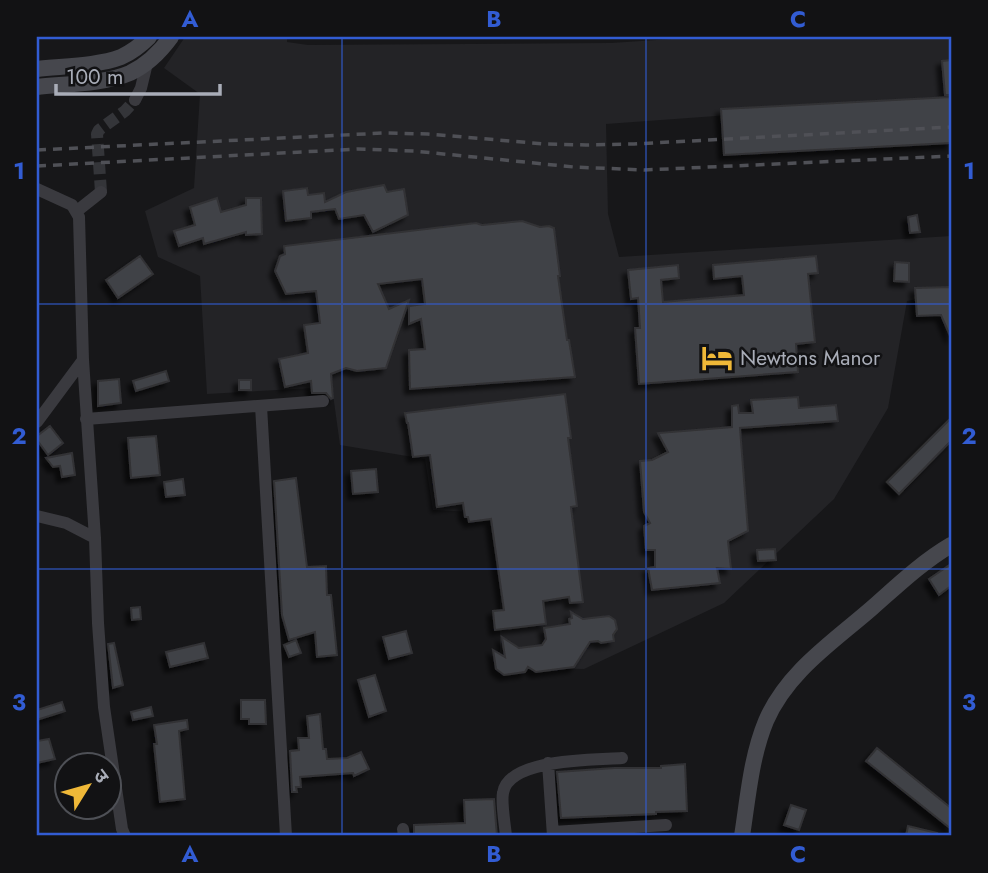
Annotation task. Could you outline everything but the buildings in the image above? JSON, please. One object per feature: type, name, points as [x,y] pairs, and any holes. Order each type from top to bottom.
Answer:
[{"type":"street","points":[[37,69],[104,61],[122,56],[149,37]]},
{"type":"street","points":[[37,87],[107,79],[129,73],[162,50],[171,37]]},
{"type":"street","points":[[135,100],[141,88],[146,63]]},
{"type":"street","points":[[37,189],[72,205],[77,211],[79,225],[82,360],[104,706],[125,836]]},
{"type":"street","points":[[77,211],[101,191]]},
{"type":"street","points":[[37,422],[82,360]]},
{"type":"street","points":[[86,419],[323,401]]},
{"type":"street","points":[[261,406],[286,836]]},
{"type":"street","points":[[37,516],[65,523],[95,538]]},
{"type":"street","points":[[742,836],[754,758],[777,699],[798,672],[915,570],[951,545]]},
{"type":"street","points":[[506,836],[503,791],[509,781],[526,769],[548,763],[622,758]]},
{"type":"street","points":[[548,763],[553,834],[666,825]]},
{"type":"shaded area","points":[[185,37],[287,37],[287,42],[308,45],[611,43],[701,37],[951,37],[951,99],[606,124],[608,214],[619,257],[951,236],[951,293],[907,301],[888,408],[834,499],[724,603],[584,669],[500,667],[500,592],[492,513],[433,510],[425,459],[340,445],[332,387],[207,394],[200,276],[158,257],[145,211],[194,188],[200,94],[164,68]]},
{"type":"tunnel","points":[[101,192],[97,134],[135,100]]},
{"type":"railway","points":[[37,150],[384,133],[545,144],[634,144],[951,127]]},
{"type":"railway","points":[[37,166],[358,149],[414,151],[574,167],[644,170],[951,156]]},
{"type":"place","name":"Newtons Manor","points":[[717,358]]}]
